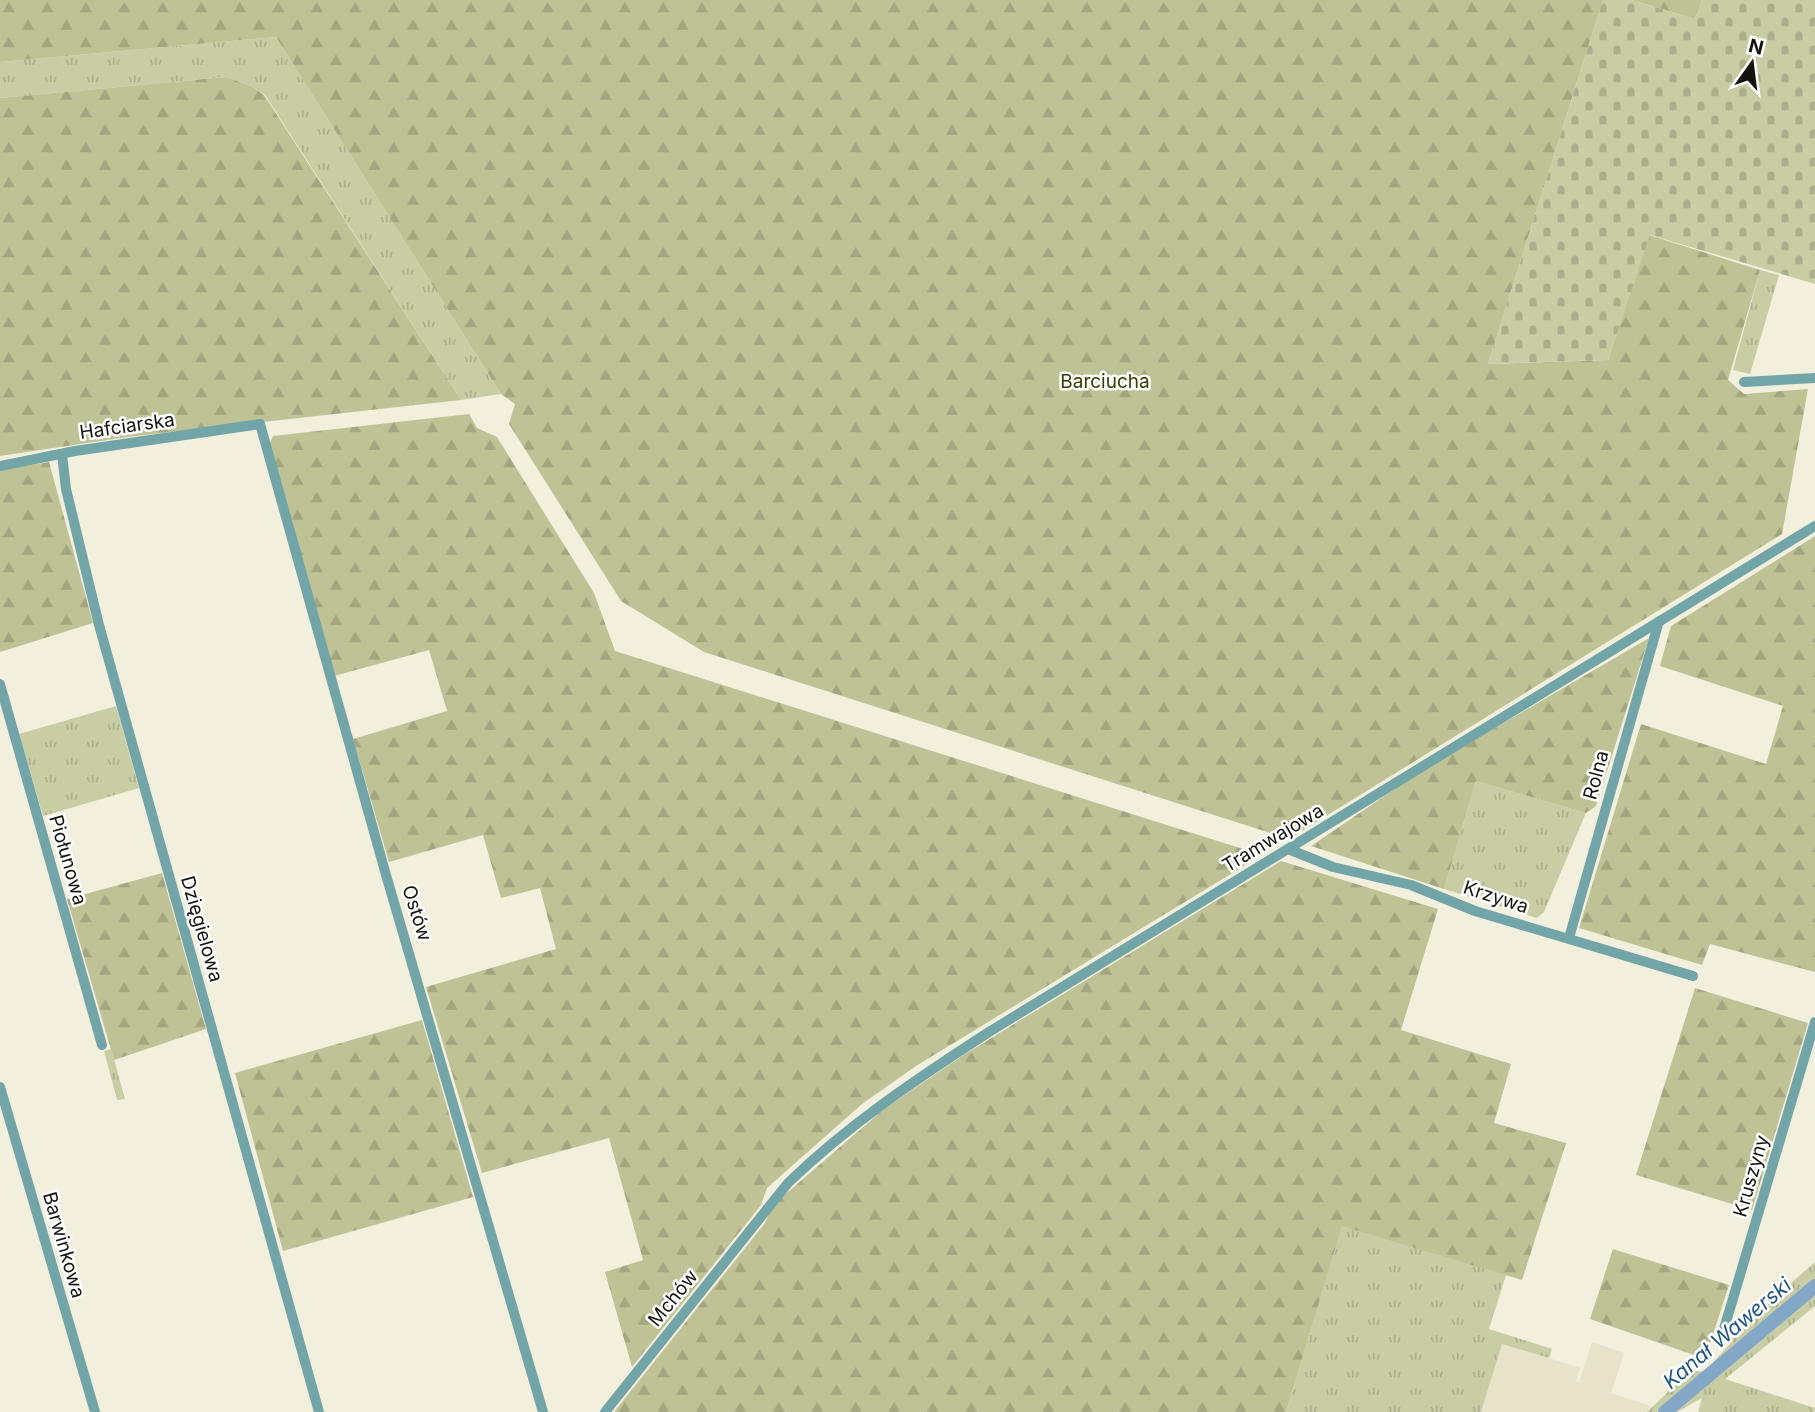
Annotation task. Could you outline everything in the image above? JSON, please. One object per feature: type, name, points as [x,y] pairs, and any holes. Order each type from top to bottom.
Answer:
[{"type":"street","points":[[1745,382],[1815,378]]},
{"type":"street","name":"Hafciarska","points":[[0,466],[260,424]]},
{"type":"street","name":"Ostów","points":[[260,424],[386,875],[543,1412]]},
{"type":"street","name":"Dzięgielowa","points":[[62,454],[66,489],[99,625],[318,1412]]},
{"type":"street","name":"Tramwajowa","points":[[767,1206],[818,1154],[891,1097],[989,1032],[1815,526]]},
{"type":"street","name":"Rolna","points":[[1569,938],[1659,621]]},
{"type":"street","name":"Piołunowa","points":[[0,684],[102,1045]]},
{"type":"street","name":"Krzywa","points":[[1289,849],[1333,866],[1411,885],[1475,911],[1693,976]]},
{"type":"street","name":"Kruszyny","points":[[1721,1339],[1815,1022]]},
{"type":"street","name":"Barwinkowa","points":[[0,1087],[95,1412]]},
{"type":"street","name":"Mchów","points":[[604,1412],[767,1206]]},
{"type":"shaded area","points":[[1592,1342],[1624,1353],[1611,1393],[1651,1406],[1647,1412],[1481,1412],[1502,1343],[1580,1368],[1576,1381],[1579,1383]]},
{"type":"green space","name":"Barciucha","points":[[0,0],[1603,0],[1488,364],[1608,360],[1649,235],[1760,270],[1728,380],[1744,394],[1808,389],[1782,534],[1289,839],[704,652],[621,601],[509,424],[515,404],[501,394],[276,37],[0,62]]},
{"type":"green space","points":[[1603,0],[1632,0],[1695,19],[1702,0],[1815,0],[1815,284],[1650,235],[1608,360],[1488,364]]},
{"type":"green space","points":[[1632,0],[1702,0],[1695,19]]},
{"type":"green space","points":[[276,37],[501,394],[461,400],[265,95],[251,86],[226,77],[0,98],[0,62]]},
{"type":"green space","points":[[226,77],[251,86],[264,95],[461,400],[127,437],[0,456],[0,98]]},
{"type":"green space","points":[[1760,270],[1779,275],[1750,374],[1733,370]]},
{"type":"green space","points":[[469,414],[477,428],[497,437],[594,593],[615,651],[1262,855],[916,1066],[862,1104],[767,1188],[761,1205],[632,1367],[605,1272],[643,1260],[609,1138],[482,1173],[426,987],[556,949],[540,888],[501,898],[483,835],[389,862],[353,739],[447,711],[429,650],[334,676],[269,445],[273,436]]},
{"type":"green space","points":[[49,462],[93,623],[0,652],[0,470]]},
{"type":"green space","points":[[1815,536],[1815,972],[1710,944],[1702,965],[1579,928],[1641,724],[1766,764],[1783,706],[1660,666],[1671,626]]},
{"type":"green space","points":[[1649,638],[1596,806],[1586,813],[1476,781],[1444,889],[1311,846],[1423,770]]},
{"type":"green space","points":[[116,706],[139,788],[43,816],[19,734]]},
{"type":"green space","points":[[1476,781],[1586,813],[1544,912],[1537,918],[1444,889]]},
{"type":"green space","points":[[1281,861],[1438,909],[1401,1030],[1511,1064],[1494,1123],[1566,1143],[1522,1280],[1342,1226],[1286,1412],[614,1412],[765,1223],[774,1204],[884,1109],[965,1054]]},
{"type":"green space","points":[[162,873],[206,1029],[114,1060],[67,899]]},
{"type":"green space","points":[[1695,988],[1808,1023],[1752,1210],[1636,1175]]},
{"type":"green space","points":[[422,1020],[473,1197],[283,1251],[235,1073]]},
{"type":"green space","points":[[111,1049],[125,1099],[117,1100],[104,1051]]},
{"type":"green space","points":[[1342,1225],[1506,1275],[1489,1329],[1552,1349],[1549,1358],[1502,1344],[1481,1412],[1286,1412]]},
{"type":"green space","points":[[1613,1249],[1729,1285],[1708,1350],[1697,1356],[1590,1319]]},
{"type":"green space","points":[[1815,1262],[1815,1306],[1725,1379],[1815,1408],[1814,1412],[1698,1412],[1702,1398],[1677,1412],[1647,1412],[1691,1370],[1704,1372],[1730,1344],[1734,1333]]},
{"type":"waterway","name":"Kanał Wawerski","points":[[1665,1412],[1815,1286]]}]
